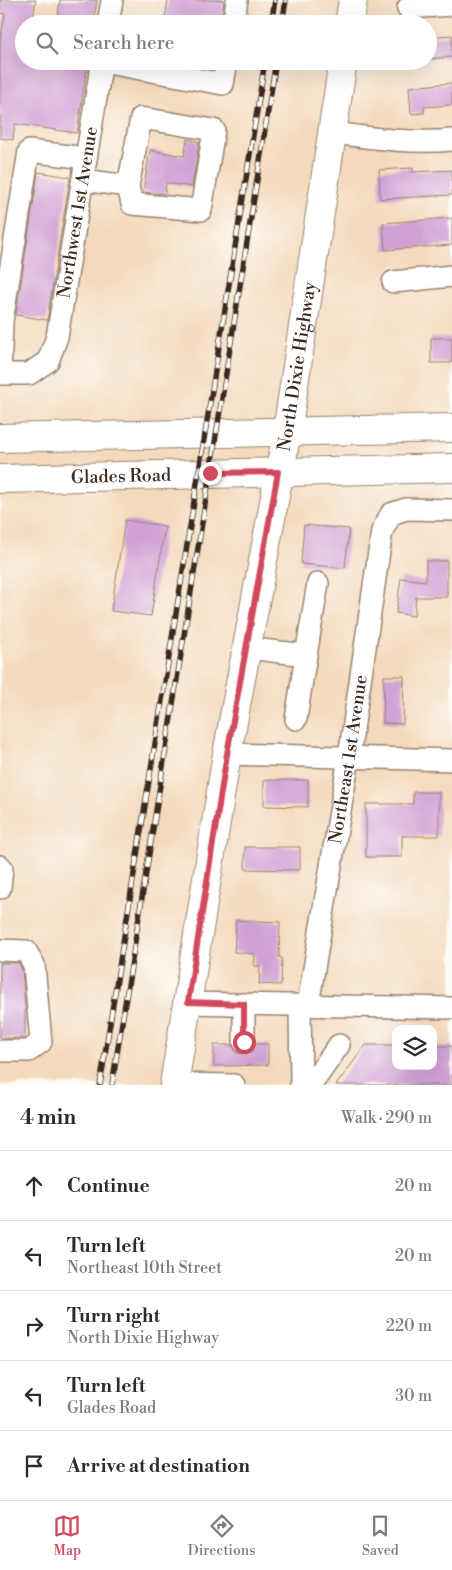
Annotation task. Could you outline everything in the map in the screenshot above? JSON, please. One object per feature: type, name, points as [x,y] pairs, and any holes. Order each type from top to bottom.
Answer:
[{"type":"main road","points":[[350,15],[353,0]]},
{"type":"main road","name":"North Dixie Highway","points":[[175,1084],[227,754],[278,472],[287,432],[342,70]]},
{"type":"main road","points":[[0,438],[452,428]]},
{"type":"main road","name":"Glades Road","points":[[0,479],[452,468]]},
{"type":"street","points":[[110,15],[112,0]]},
{"type":"street","points":[[234,15],[237,0]]},
{"type":"street","points":[[408,8],[452,5]]},
{"type":"street","name":"Northwest 1st Avenue","points":[[0,374],[29,374],[48,361],[57,337],[101,70]]},
{"type":"street","points":[[146,70],[224,84],[226,70]]},
{"type":"street","points":[[141,118],[214,130],[201,210],[132,204],[128,186],[141,118]]},
{"type":"street","points":[[332,133],[395,141],[452,140]]},
{"type":"street","points":[[0,374],[2,322],[29,151],[86,158]]},
{"type":"street","points":[[82,180],[128,186]]},
{"type":"street","points":[[393,282],[452,276]]},
{"type":"street","name":"Northeast 1st Avenue","points":[[301,1085],[304,1005],[349,757],[382,532],[391,514],[406,509],[452,510]]},
{"type":"street","points":[[296,719],[318,583]]},
{"type":"street","points":[[246,648],[306,655]]},
{"type":"street","points":[[227,754],[452,760]]},
{"type":"street","points":[[0,866],[2,868],[0,888]]},
{"type":"street","points":[[0,950],[26,951],[34,965],[40,1042],[29,1051],[0,1051]]},
{"type":"street","points":[[188,1002],[452,1008]]},
{"type":"street","points":[[244,1004],[244,1042]]},
{"type":"street","points":[[311,1085],[339,1045]]},
{"type":"street","points":[[175,1084],[234,1085]]},
{"type":"building","points":[[0,0],[36,0],[34,15],[15,15],[15,70],[87,70],[77,133],[15,124],[13,140],[0,138],[0,41],[5,14],[0,13]]},
{"type":"building","points":[[60,0],[97,0],[94,15],[58,15]]},
{"type":"building","points":[[168,0],[224,0],[222,15],[166,15]]},
{"type":"building","points":[[452,35],[452,57],[437,58],[437,36]]},
{"type":"building","points":[[452,83],[452,105],[424,107],[424,113],[411,114],[409,87]]},
{"type":"building","points":[[187,139],[199,142],[192,187],[166,183],[165,194],[143,192],[150,150],[184,156]]},
{"type":"building","points":[[413,168],[413,172],[452,170],[452,195],[380,199],[379,170]]},
{"type":"building","points":[[38,172],[70,177],[47,320],[16,315]]},
{"type":"building","points":[[452,218],[452,245],[385,250],[383,223]]},
{"type":"building","points":[[431,338],[452,338],[452,363],[431,363]]},
{"type":"building","points":[[125,520],[165,526],[151,616],[111,611]]},
{"type":"building","points":[[304,525],[349,529],[345,568],[301,564]]},
{"type":"building","points":[[426,561],[447,561],[447,597],[416,597],[414,616],[396,613],[401,578],[426,581]]},
{"type":"building","points":[[384,676],[404,676],[403,724],[383,723]]},
{"type":"building","points":[[264,780],[308,780],[308,807],[264,806]]},
{"type":"building","points":[[413,792],[439,792],[439,836],[402,836],[402,857],[366,857],[366,804],[413,804]]},
{"type":"building","points":[[245,847],[300,847],[300,870],[245,869]]},
{"type":"building","points":[[236,920],[280,922],[279,957],[282,958],[281,985],[259,984],[260,966],[254,966],[255,954],[234,952]]},
{"type":"building","points":[[0,963],[19,963],[22,969],[25,1038],[0,1038]]},
{"type":"building","points":[[256,1044],[268,1044],[268,1065],[214,1066],[214,1045],[232,1045],[237,1053],[244,1054],[251,1053]]},
{"type":"building","points":[[366,1045],[392,1045],[392,1070],[437,1070],[437,1046],[452,1046],[452,1085],[336,1085]]},
{"type":"railway","points":[[272,15],[275,0]]},
{"type":"railway","points":[[284,15],[286,0]]},
{"type":"railway","points":[[100,1085],[264,70]]},
{"type":"railway","points":[[112,1085],[275,70]]},
{"type":"route","points":[[210,473],[278,472],[227,754],[188,1002],[244,1004],[244,1042]]}]
